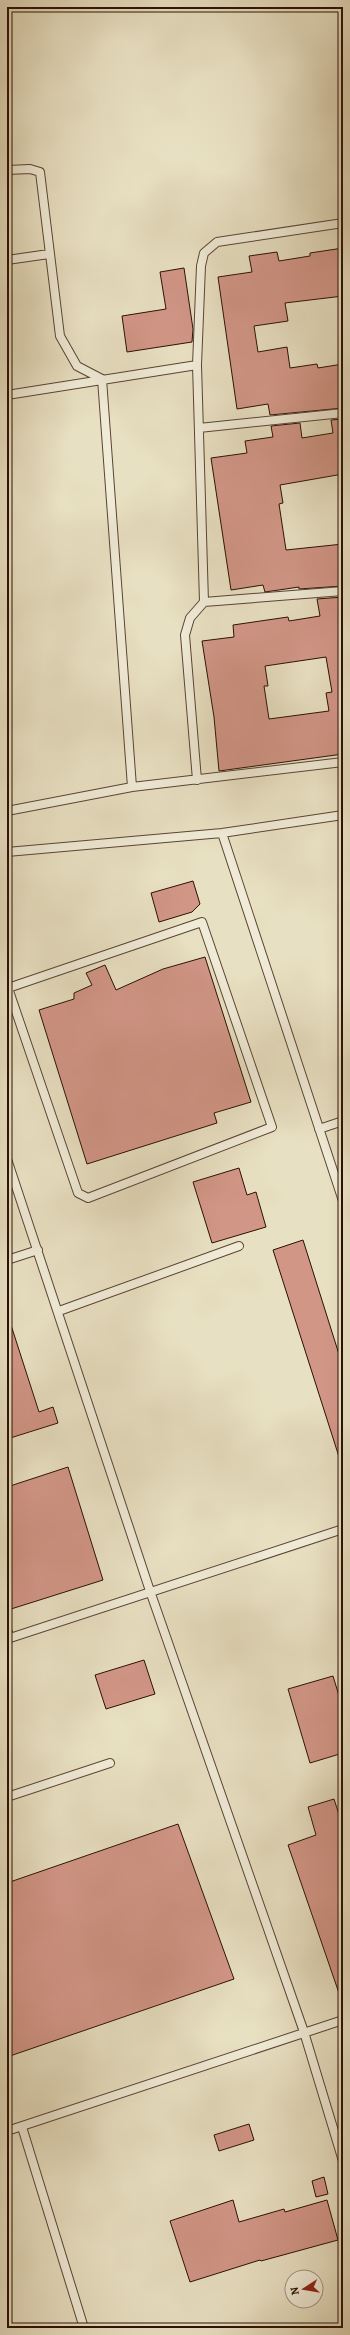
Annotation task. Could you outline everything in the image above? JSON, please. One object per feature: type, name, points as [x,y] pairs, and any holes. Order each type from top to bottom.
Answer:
[{"type":"lane","points":[[7,170],[30,169],[40,172],[60,336],[78,366],[102,379]]},
{"type":"lane","points":[[197,780],[184,635],[190,618],[204,602],[198,365],[201,266],[204,253],[217,242],[343,223]]},
{"type":"lane","points":[[7,260],[49,254]]},
{"type":"lane","points":[[7,395],[198,365]]},
{"type":"lane","points":[[102,379],[132,787]]},
{"type":"lane","points":[[199,428],[343,413]]},
{"type":"lane","points":[[204,602],[343,591]]},
{"type":"lane","points":[[7,811],[132,787],[343,762]]},
{"type":"lane","points":[[7,852],[222,834],[343,815]]},
{"type":"lane","points":[[222,834],[343,1201]]},
{"type":"lane","points":[[202,922],[272,1127],[88,1198],[78,1193],[8,988],[202,922]]},
{"type":"lane","points":[[320,1128],[343,1121]]},
{"type":"lane","points":[[7,1159],[59,1311],[150,1591],[304,2032],[343,2161]]},
{"type":"lane","points":[[59,1311],[239,1246]]},
{"type":"lane","points":[[7,1260],[38,1250]]},
{"type":"lane","points":[[7,1630],[8,1639],[150,1591],[343,1529]]},
{"type":"lane","points":[[7,1798],[110,1762]]},
{"type":"lane","points":[[7,2131],[343,2020]]},
{"type":"lane","points":[[22,2127],[84,2328]]},
{"type":"building","points":[[343,248],[343,296],[285,303],[288,321],[254,326],[258,352],[287,347],[290,368],[317,364],[318,368],[343,364],[343,408],[270,415],[268,404],[237,409],[218,277],[252,272],[249,256],[277,252],[279,261],[310,256],[310,253]]},
{"type":"building","points":[[184,268],[193,329],[192,342],[127,352],[122,316],[166,309],[160,272]]},
{"type":"building","points":[[343,419],[343,474],[280,485],[283,503],[279,504],[286,550],[343,544],[343,586],[299,589],[299,587],[265,592],[263,585],[231,590],[211,458],[247,453],[245,441],[273,437],[271,426],[300,423],[302,438],[333,433],[331,420]]},
{"type":"building","points":[[343,597],[343,754],[219,771],[214,717],[202,641],[234,637],[233,625],[288,617],[289,621],[320,616],[317,599]],"holes":[[[326,657],[332,692],[326,693],[329,711],[269,719],[264,686],[268,686],[265,666]]]},
{"type":"building","points":[[193,881],[200,904],[192,912],[159,922],[151,893]]},
{"type":"building","points":[[205,957],[251,1102],[214,1113],[217,1123],[87,1164],[39,1010],[74,999],[74,993],[92,985],[86,973],[105,965],[116,990],[163,969]]},
{"type":"building","points":[[239,1168],[247,1195],[256,1192],[266,1227],[212,1243],[193,1182]]},
{"type":"building","points":[[303,1240],[343,1367],[343,1460],[340,1460],[273,1250]]},
{"type":"building","points":[[10,1322],[39,1412],[53,1407],[58,1423],[7,1439],[7,1323]]},
{"type":"building","points":[[68,1467],[103,1580],[11,1609],[7,1598],[7,1487]]},
{"type":"building","points":[[144,1660],[155,1694],[106,1709],[95,1675]]},
{"type":"building","points":[[333,1676],[343,1709],[343,1753],[310,1763],[288,1689]]},
{"type":"building","points":[[334,1799],[343,1827],[343,1998],[341,1999],[288,1845],[316,1835],[308,1807]]},
{"type":"building","points":[[178,1824],[234,1979],[7,2057],[7,1883]]},
{"type":"building","points":[[249,2124],[254,2140],[219,2151],[214,2135]]},
{"type":"building","points":[[324,2177],[328,2194],[316,2197],[312,2181]]},
{"type":"building","points":[[233,2200],[239,2222],[284,2209],[285,2212],[327,2200],[338,2240],[261,2261],[260,2260],[190,2282],[170,2221]]}]
